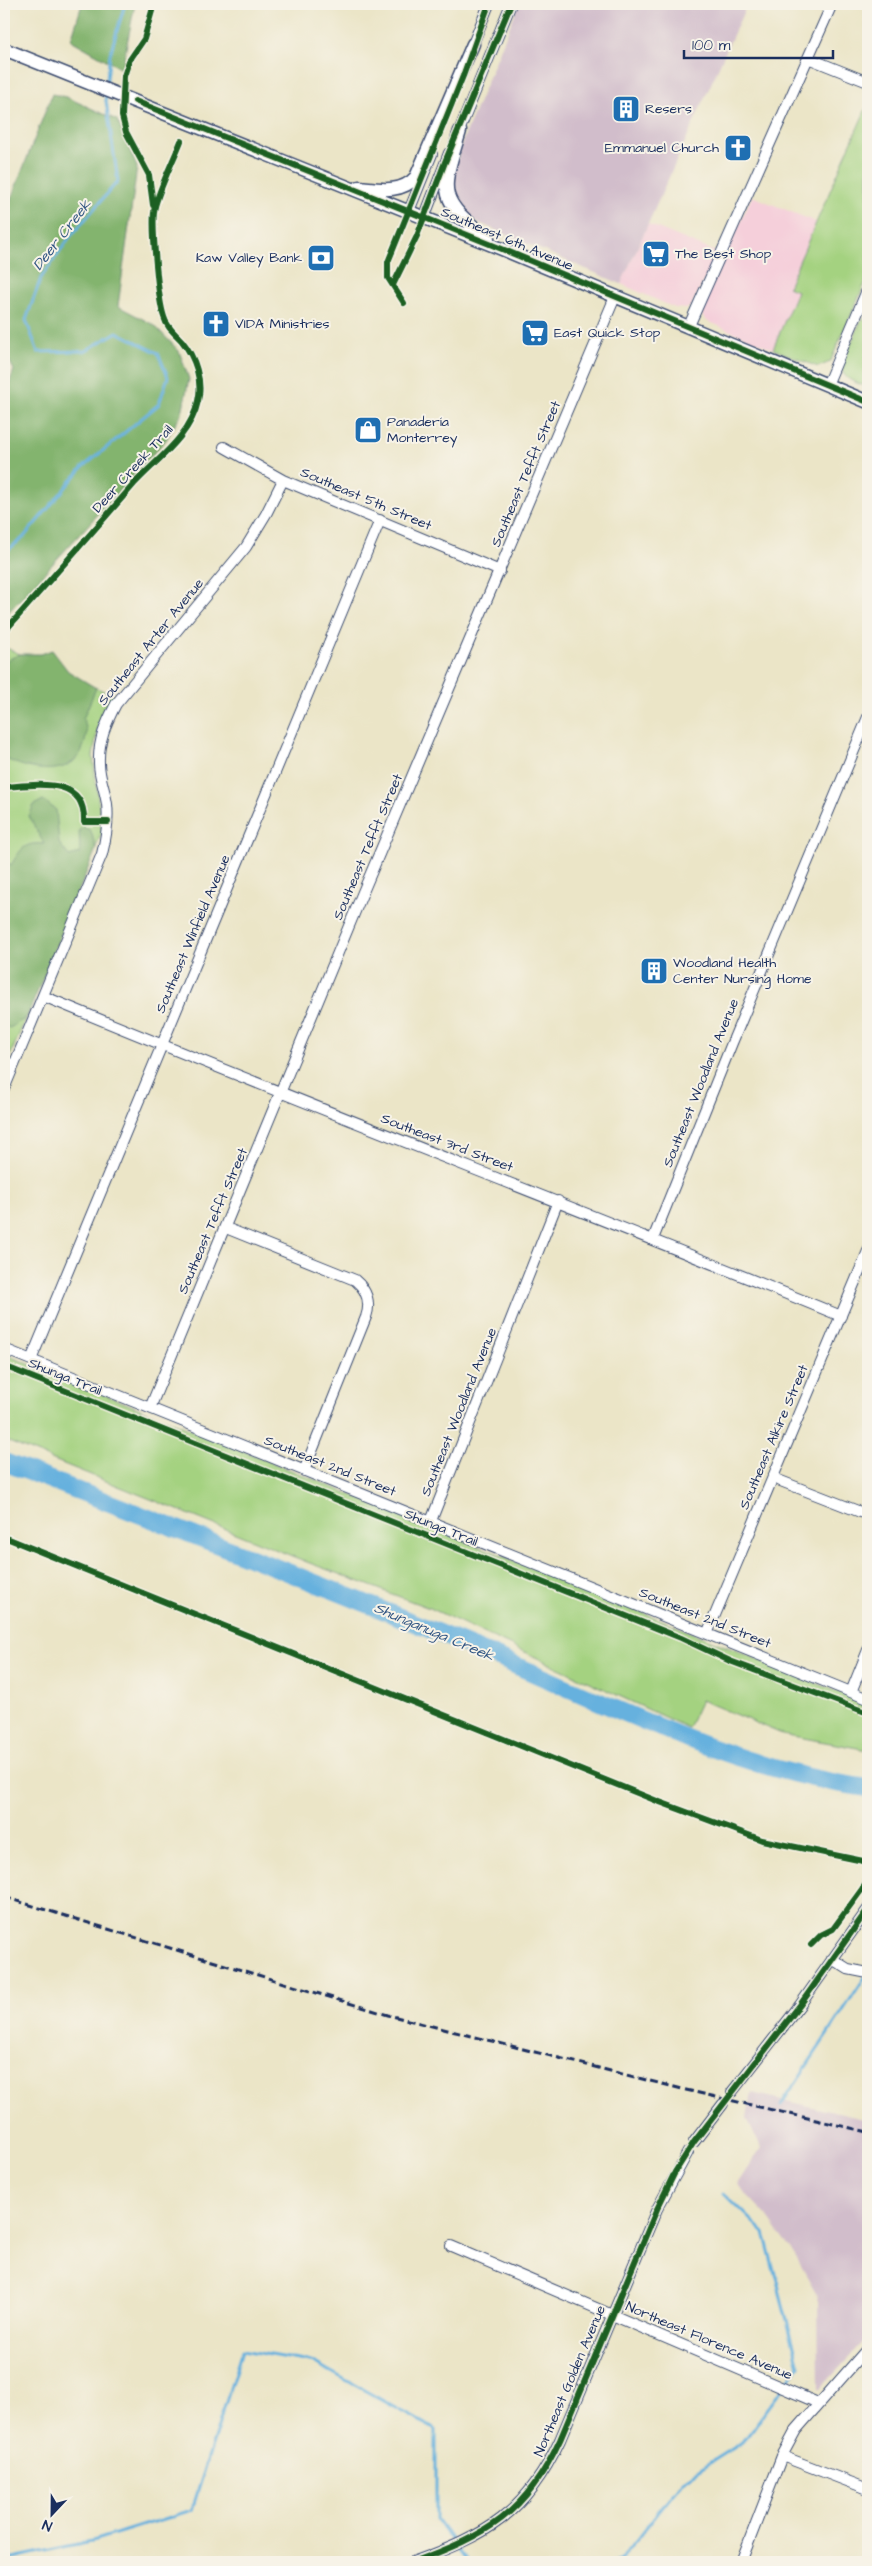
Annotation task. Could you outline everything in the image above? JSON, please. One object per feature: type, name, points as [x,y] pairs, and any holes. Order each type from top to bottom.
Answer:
[{"type":"main road","points":[[349,186],[393,190],[407,184],[416,177],[473,44]]},
{"type":"main road","name":"Southeast 6th Avenue","points":[[4,48],[349,186],[868,402]]},
{"type":"main road","points":[[460,130],[446,181],[449,199],[458,215],[502,249]]},
{"type":"street","points":[[409,211],[463,76],[489,4]]},
{"type":"street","points":[[424,218],[445,162],[460,130],[511,4]]},
{"type":"street","points":[[688,328],[832,4]]},
{"type":"street","points":[[808,58],[868,82]]},
{"type":"street","points":[[827,385],[868,288]]},
{"type":"street","name":"Southeast Tefft Street","points":[[150,1408],[367,883],[615,297]]},
{"type":"street","name":"Southeast 5th Street","points":[[224,447],[283,480],[500,571]]},
{"type":"street","name":"Southeast Arter Avenue","points":[[4,1089],[6,1075],[43,996],[102,854],[106,838],[107,805],[100,772],[99,754],[108,718],[116,704],[246,547],[266,514],[283,480]]},
{"type":"street","name":"Southeast Winfield Avenue","points":[[31,1360],[380,520]]},
{"type":"street","name":"Southeast Woodland Avenue","points":[[653,1239],[732,1043],[868,717]]},
{"type":"street","name":"Southeast 3rd Street","points":[[43,996],[280,1094],[558,1201],[840,1316]]},
{"type":"street","name":"Southeast Woodland Avenue","points":[[431,1521],[558,1201]]},
{"type":"street","points":[[226,1228],[355,1280],[367,1297],[369,1307],[366,1317],[304,1471]]},
{"type":"street","name":"Southeast Alkire Street","points":[[707,1634],[868,1251]]},
{"type":"street","name":"Southeast 2nd Street","points":[[4,1349],[868,1699]]},
{"type":"street","points":[[773,1478],[868,1515]]},
{"type":"street","points":[[851,1692],[868,1650]]},
{"type":"street","points":[[732,2092],[868,1909]]},
{"type":"street","points":[[832,1959],[848,1969],[868,1972]]},
{"type":"street","points":[[694,2142],[723,2104]]},
{"type":"street","name":"Northeast Golden Avenue","points":[[413,2562],[472,2539],[511,2512],[542,2476],[560,2440],[657,2210],[688,2152]]},
{"type":"street","name":"Northeast Florence Avenue","points":[[451,2246],[818,2403]]},
{"type":"street","points":[[741,2562],[782,2456],[796,2430],[868,2348]]},
{"type":"street","points":[[782,2456],[868,2489]]},
{"type":"shaded area","points":[[519,4],[747,4],[621,284],[477,222],[457,204],[452,191],[452,176],[463,140]]},
{"type":"shaded area","points":[[752,196],[816,222],[789,286],[798,291],[773,349],[707,321],[702,316],[704,303]]},
{"type":"shaded area","points":[[648,224],[718,253],[691,306],[686,309],[675,308],[621,284]]},
{"type":"shaded area","points":[[752,2093],[868,2120],[868,2337],[819,2390],[818,2296],[795,2255],[767,2216],[737,2184],[761,2148],[747,2118]]},
{"type":"green space","points":[[82,4],[135,4],[122,69],[71,40]]},
{"type":"green space","points":[[52,94],[66,97],[117,120],[137,167],[118,306],[154,325],[179,351],[189,379],[182,413],[166,440],[4,617],[4,397],[14,370],[4,351],[4,217]]},
{"type":"green space","points":[[868,104],[868,277],[830,362],[818,367],[773,349],[797,291],[788,287]]},
{"type":"green space","points":[[862,318],[868,321],[868,387],[848,378],[841,367]]},
{"type":"green space","points":[[4,647],[115,696],[98,727],[93,756],[102,832],[11,1054],[4,1062]]},
{"type":"green space","points":[[52,650],[68,671],[96,688],[83,719],[86,726],[86,735],[84,745],[78,756],[70,764],[60,768],[37,769],[14,763],[4,758],[5,661],[20,654],[41,654]]},
{"type":"green space","points":[[43,800],[56,810],[59,843],[69,856],[80,853],[79,830],[84,827],[91,831],[96,849],[27,1017],[10,1028],[4,1026],[4,861],[11,865],[27,846],[44,844],[29,816],[34,805]]},
{"type":"green space","points":[[4,1354],[868,1704],[868,1750],[782,1734],[701,1700],[688,1728],[432,1609],[307,1562],[4,1440]]},
{"type":"waterway","name":"Deer Creek","points":[[106,86],[110,54],[125,4]]},
{"type":"waterway","name":"Deer Creek","points":[[4,553],[23,538],[82,468],[159,404],[168,377],[158,353],[117,332],[85,351],[38,352],[26,320],[41,278],[70,237],[118,181],[105,94]]},
{"type":"waterway","name":"Shunganuga Creek","points":[[4,1462],[364,1603],[484,1652],[672,1733],[768,1766],[817,1779],[868,1788]]},
{"type":"waterway","points":[[781,2105],[867,1974]]},
{"type":"waterway","points":[[616,2562],[623,2557],[683,2480],[743,2442],[799,2366],[764,2232],[724,2193]]},
{"type":"waterway","points":[[4,2560],[96,2540],[192,2510],[242,2350],[315,2363],[436,2430],[436,2519],[468,2562]]},
{"type":"railway","points":[[4,1897],[388,2015],[686,2090],[868,2132]]},
{"type":"cycle path","points":[[153,205],[149,175],[126,132],[122,116],[124,76],[129,61],[144,39],[154,4]]},
{"type":"cycle path","points":[[404,303],[388,278],[388,262],[463,76],[489,4]]},
{"type":"cycle path","points":[[393,285],[417,236],[445,162],[511,4]]},
{"type":"cycle path","points":[[135,101],[502,249],[868,402]]},
{"type":"cycle path","name":"Deer Creek Trail","points":[[4,632],[134,484],[172,447],[194,414],[198,401],[199,377],[187,347],[165,321],[158,281],[154,234],[155,205],[181,141]]},
{"type":"cycle path","points":[[4,787],[43,785],[56,786],[68,790],[77,796],[82,807],[84,822],[108,822]]},
{"type":"cycle path","name":"Shunga Trail","points":[[4,1366],[681,1638],[730,1661],[868,1713]]},
{"type":"cycle path","points":[[4,1537],[657,1801],[762,1840],[868,1862]]},
{"type":"cycle path","points":[[811,1945],[821,1935],[833,1929],[868,1881]]},
{"type":"cycle path","points":[[413,2562],[462,2542],[502,2519],[533,2486],[560,2440],[657,2209],[675,2172],[694,2142],[800,2005],[868,1909]]},
{"type":"place","name":"Resers","points":[[626,109]]},
{"type":"place","name":"Emmanuel Church","points":[[738,148]]},
{"type":"place","name":"The Best Shop","points":[[656,254]]},
{"type":"place","name":"Kaw Valley Bank","points":[[321,258]]},
{"type":"place","name":"VIDA Ministries","points":[[216,324]]},
{"type":"place","name":"East Quick Stop","points":[[535,333]]},
{"type":"place","name":"Panadería Monterrey","points":[[368,430]]},
{"type":"place","name":"Woodland Health Center Nursing Home","points":[[654,971]]}]
